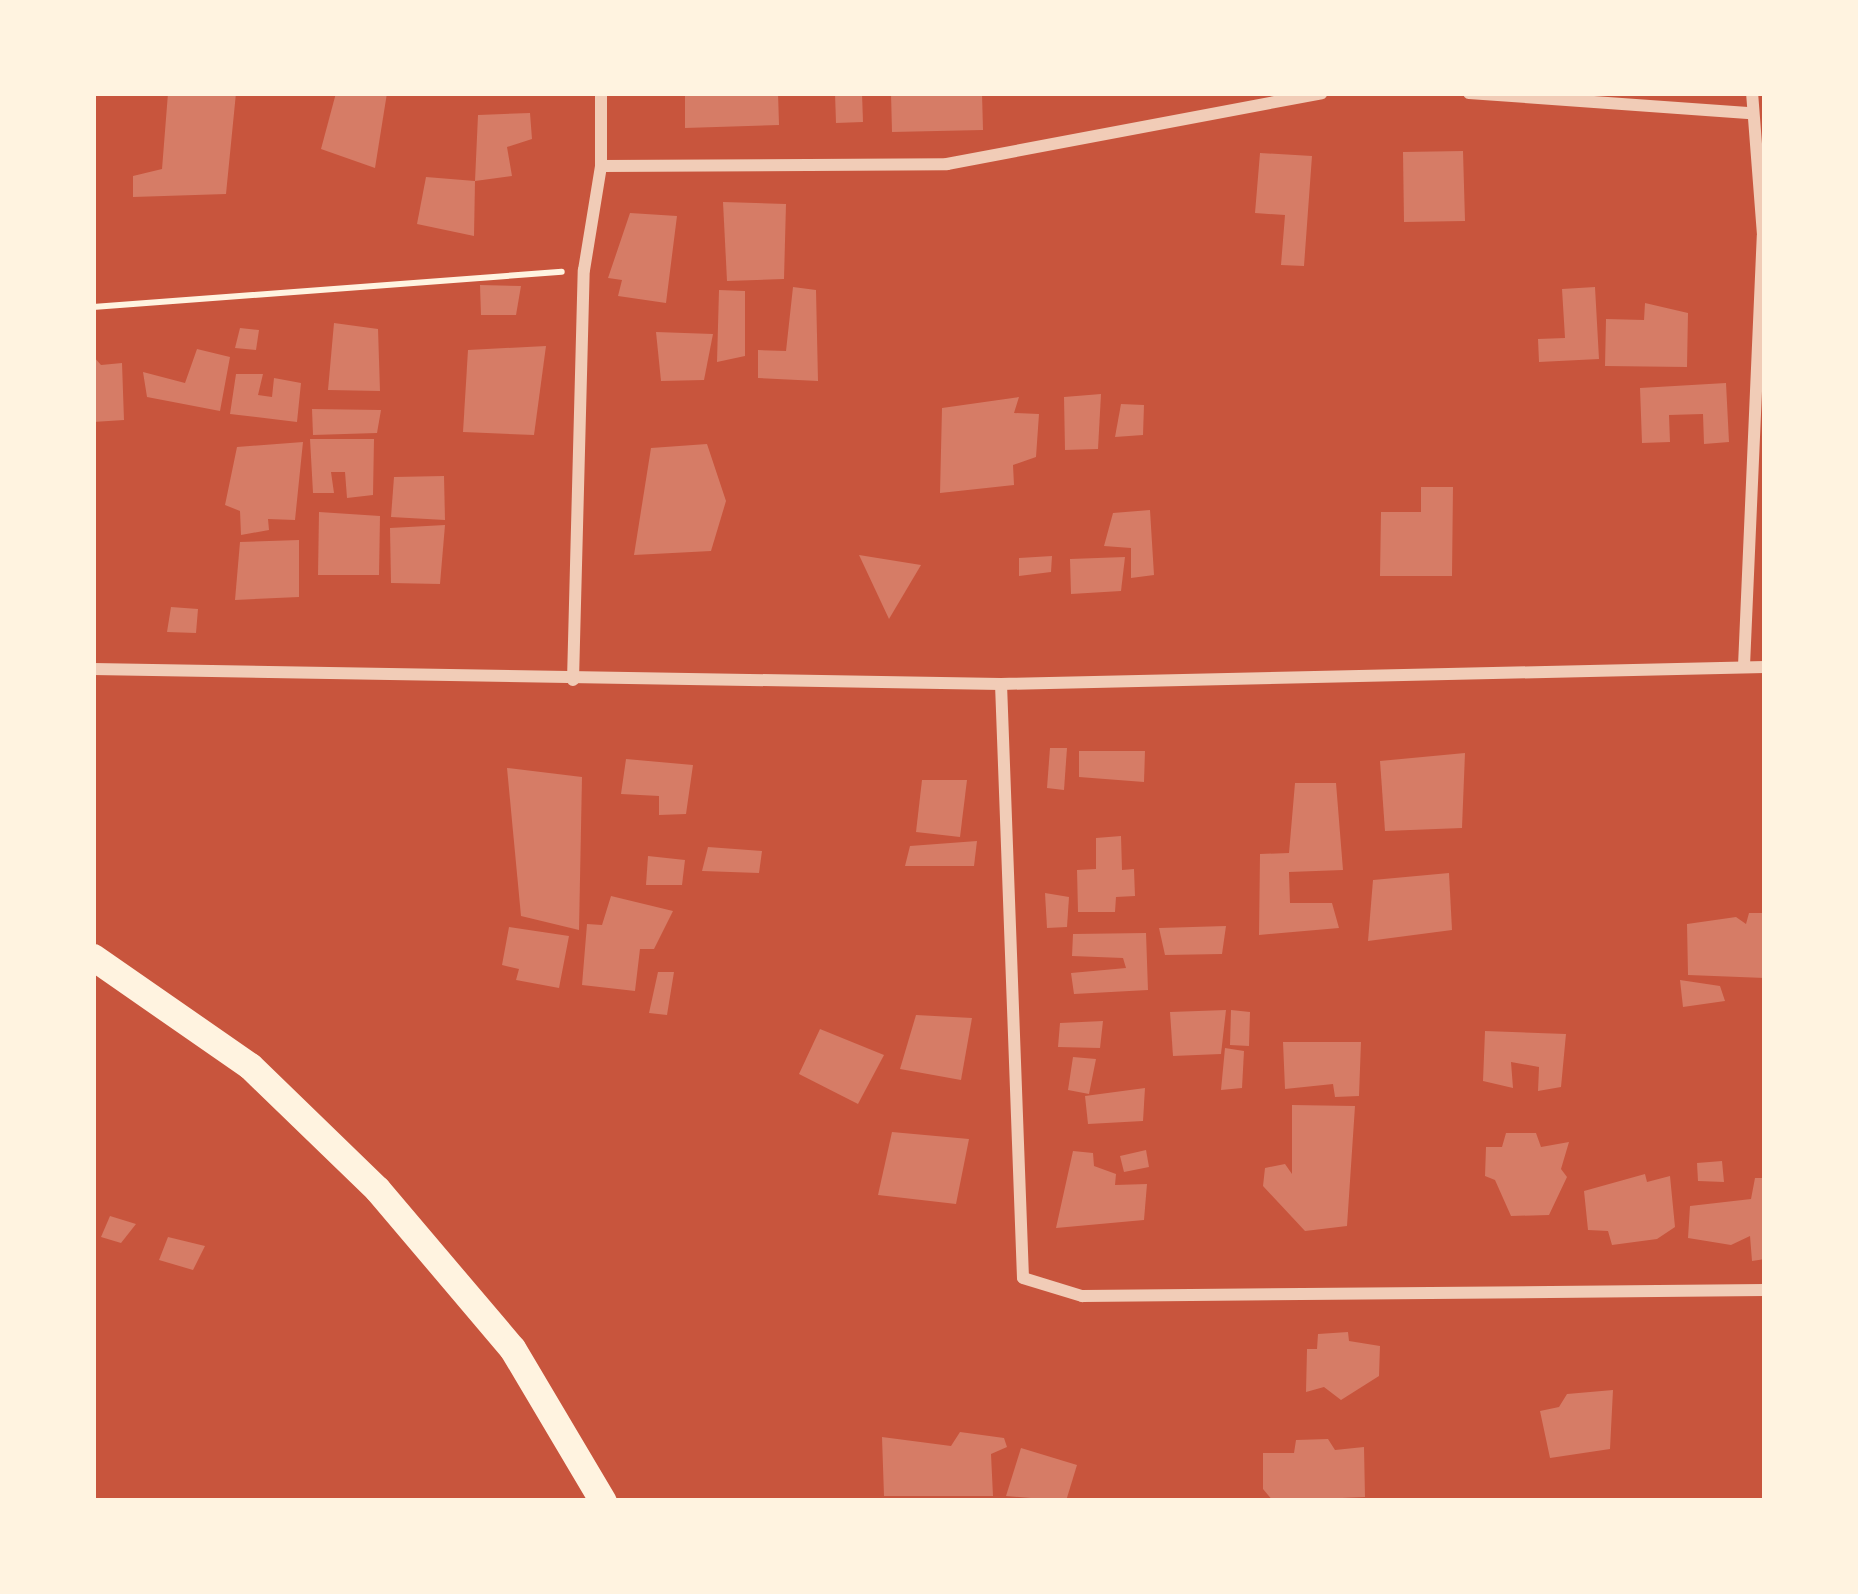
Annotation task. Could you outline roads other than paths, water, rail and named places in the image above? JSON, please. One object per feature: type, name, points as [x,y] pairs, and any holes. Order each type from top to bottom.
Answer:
[{"type":"highway","points":[[93,958],[250,1066],[377,1189],[512,1348],[603,1501]]},
{"type":"street","points":[[573,680],[584,270],[601,166],[601,93]]},
{"type":"street","points":[[601,166],[947,164],[1321,93]]},
{"type":"street","points":[[1469,93],[1751,112]]},
{"type":"street","points":[[1744,666],[1762,235],[1752,93]]},
{"type":"street","points":[[93,669],[1000,684],[1765,667]]},
{"type":"street","points":[[1000,684],[1023,1278],[1082,1296],[1765,1290]]}]
